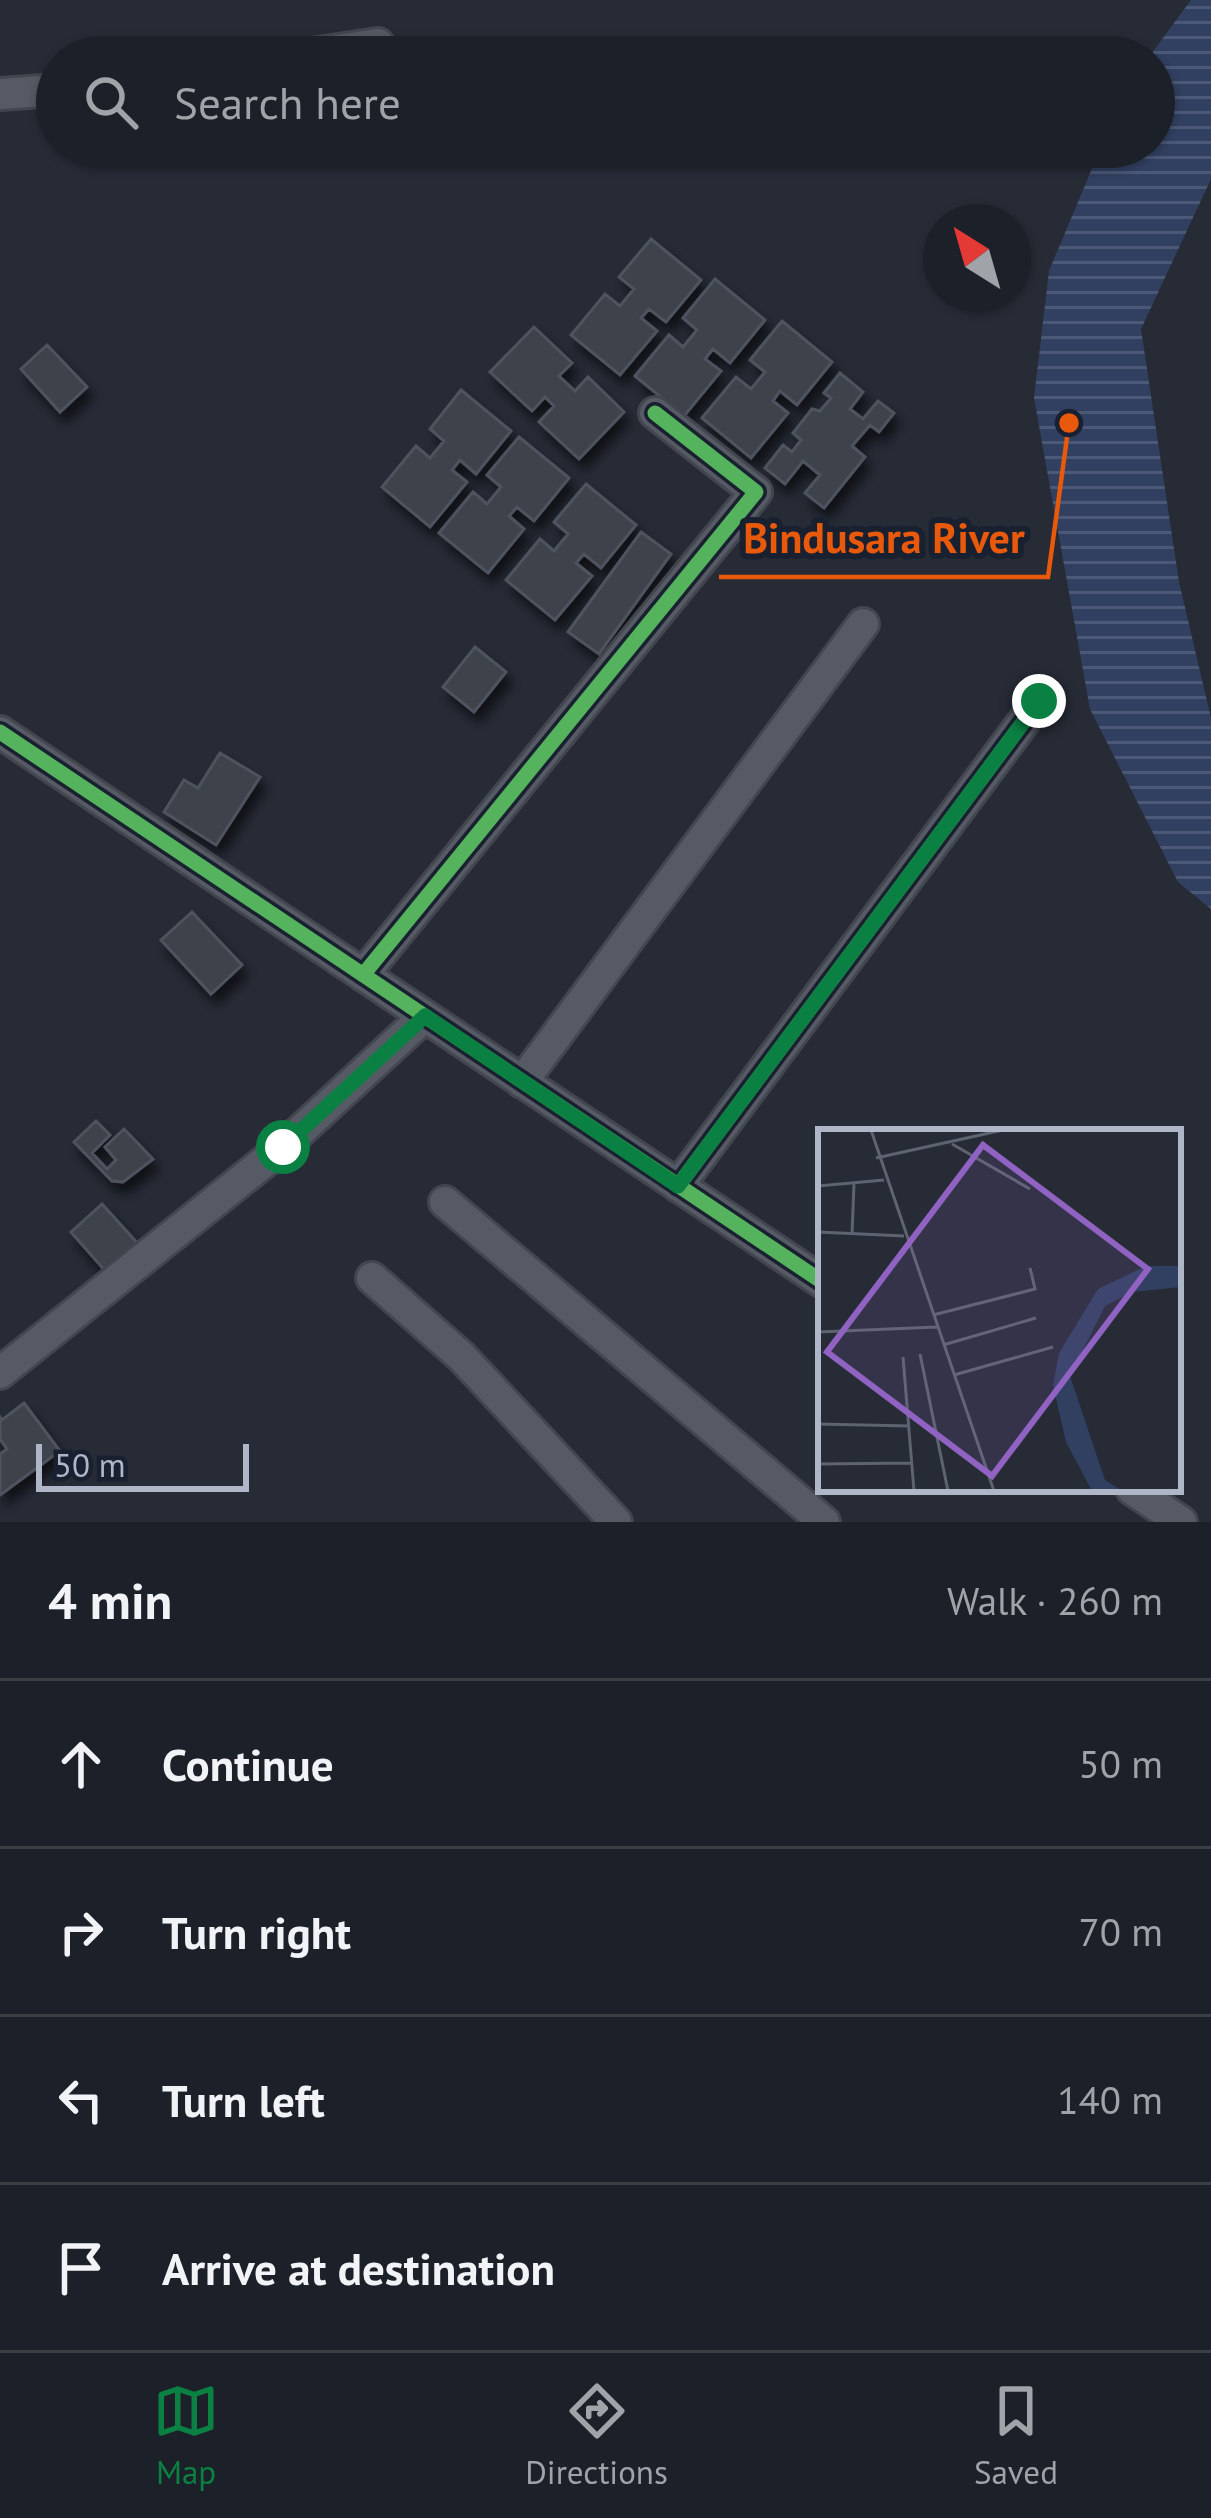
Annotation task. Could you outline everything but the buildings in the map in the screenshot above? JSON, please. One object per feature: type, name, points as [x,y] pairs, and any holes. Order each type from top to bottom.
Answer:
[{"type":"street","points":[[0,94],[36,91]]},
{"type":"street","points":[[363,975],[756,492],[656,413]]},
{"type":"street","points":[[522,1082],[863,624]]},
{"type":"street","points":[[678,1186],[1039,701]]},
{"type":"street","points":[[0,732],[818,1279]]},
{"type":"street","points":[[0,1373],[283,1147],[425,1016]]},
{"type":"street","points":[[445,1202],[824,1522]]},
{"type":"street","points":[[372,1278],[462,1357],[616,1522]]},
{"type":"street","points":[[1136,1492],[1181,1522]]},
{"type":"water","points":[[1191,0],[1211,0],[1211,179],[1141,329],[1179,582],[1211,718],[1211,909],[1178,882],[1090,709],[1034,398],[1049,271],[1092,168],[1175,168],[1175,36],[1164,36]]},
{"type":"cycle path","points":[[363,975],[756,492],[655,413]]},
{"type":"cycle path","points":[[678,1186],[1039,701]]},
{"type":"cycle path","points":[[0,732],[818,1279]]},
{"type":"place","name":"Bindusara River","points":[[1069,423]]},
{"type":"route","points":[[283,1147],[425,1016],[678,1186],[1039,701]]}]
